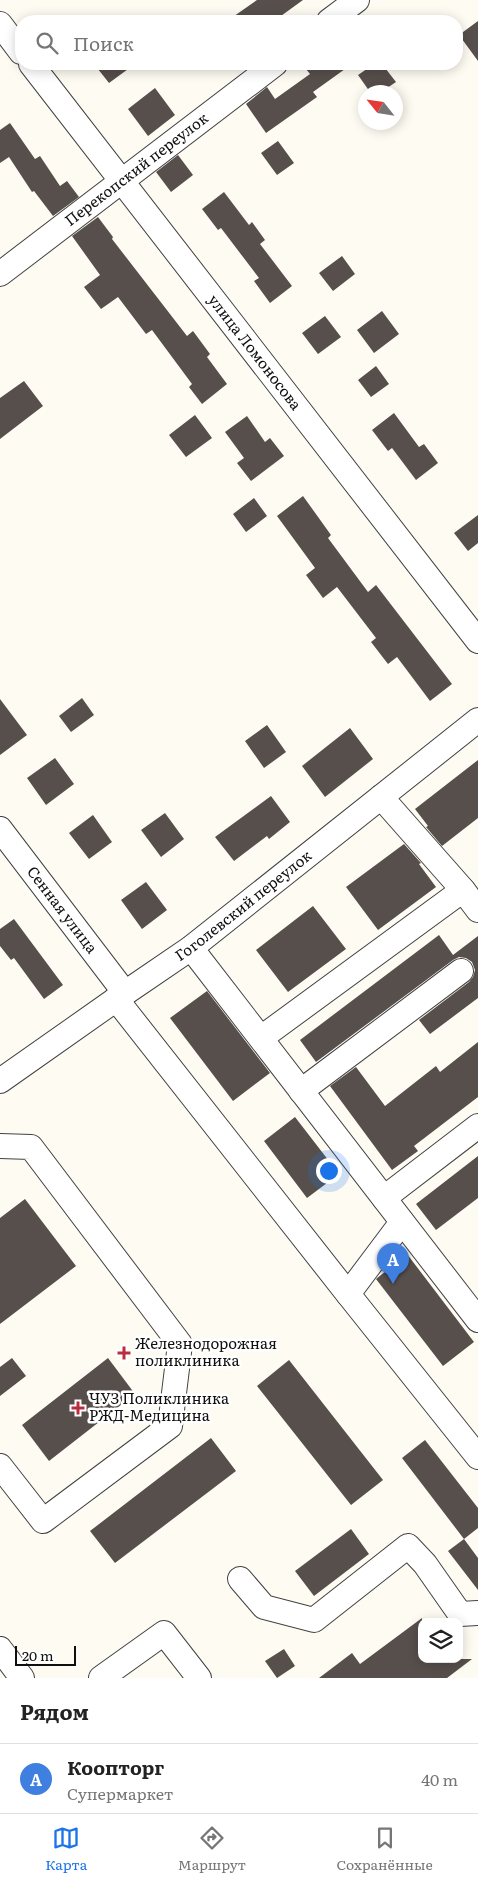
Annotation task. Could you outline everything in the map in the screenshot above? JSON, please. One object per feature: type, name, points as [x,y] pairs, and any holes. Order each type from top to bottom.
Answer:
[{"type":"street","points":[[337,15],[357,0]]},
{"type":"street","points":[[0,24],[15,44]]},
{"type":"street","name":"улица Ломоносова","points":[[36,70],[478,641]]},
{"type":"street","name":"Перекопский переулок","points":[[0,274],[267,70]]},
{"type":"street","name":"Гоголевский переулок","points":[[0,1082],[191,948],[478,720]]},
{"type":"street","points":[[381,797],[463,890],[478,910]]},
{"type":"street","name":"Сенная улица","points":[[0,829],[120,996],[348,1294],[478,1457]]},
{"type":"street","points":[[261,1038],[463,890]]},
{"type":"street","points":[[191,948],[478,1320]]},
{"type":"street","points":[[301,1091],[461,971]]},
{"type":"street","points":[[384,1198],[478,1126]]},
{"type":"street","points":[[0,1146],[31,1147],[180,1344],[170,1426],[43,1521],[0,1466]]},
{"type":"street","points":[[348,1294],[402,1222]]},
{"type":"street","points":[[240,1579],[264,1607],[314,1620],[408,1546],[425,1564],[460,1614],[478,1613]]},
{"type":"street","points":[[101,1678],[164,1633],[199,1678]]},
{"type":"street","points":[[0,1649],[22,1678]]},
{"type":"building","points":[[257,0],[303,0],[282,15],[236,15]]},
{"type":"building","points":[[478,21],[478,61],[463,40],[463,32]]},
{"type":"building","points":[[99,70],[127,70],[109,83]]},
{"type":"building","points":[[307,70],[344,70],[313,92],[317,97],[266,133],[246,104],[267,87],[275,99],[310,74]]},
{"type":"building","points":[[365,70],[387,70],[396,82],[392,85],[365,85],[358,75]]},
{"type":"building","points":[[155,88],[175,115],[148,136],[128,109]]},
{"type":"building","points":[[10,123],[35,159],[40,156],[60,186],[67,181],[79,197],[53,216],[34,191],[32,192],[9,157],[0,163],[0,130]]},
{"type":"building","points":[[278,141],[294,163],[277,175],[261,153]]},
{"type":"building","points":[[178,155],[193,175],[171,192],[156,172]]},
{"type":"building","points":[[224,192],[249,225],[252,222],[265,240],[260,244],[292,286],[270,303],[254,281],[259,278],[221,228],[218,230],[202,209]]},
{"type":"building","points":[[98,217],[113,237],[112,239],[187,336],[193,331],[210,354],[207,357],[227,384],[202,404],[189,387],[192,384],[152,330],[146,334],[118,297],[101,309],[84,287],[100,275],[72,236]]},
{"type":"building","points":[[342,256],[355,274],[333,291],[319,273]]},
{"type":"building","points":[[382,311],[399,334],[374,353],[357,330]]},
{"type":"building","points":[[325,316],[341,337],[318,354],[302,333]]},
{"type":"building","points":[[376,366],[389,384],[371,397],[358,380]]},
{"type":"building","points":[[24,381],[43,406],[0,439],[0,398]]},
{"type":"building","points":[[394,413],[419,447],[424,444],[438,463],[416,480],[392,448],[388,451],[372,430]]},
{"type":"building","points":[[195,415],[212,438],[186,457],[169,435]]},
{"type":"building","points":[[247,416],[265,442],[270,438],[284,456],[251,481],[237,463],[244,458],[225,432]]},
{"type":"building","points":[[303,496],[331,535],[328,538],[368,592],[376,585],[452,684],[430,701],[397,657],[388,664],[371,642],[376,638],[337,587],[323,598],[306,575],[315,568],[277,516]]},
{"type":"building","points":[[254,498],[267,516],[246,532],[233,514]]},
{"type":"building","points":[[478,515],[478,543],[468,551],[454,533]]},
{"type":"building","points":[[82,698],[94,715],[71,732],[59,716]]},
{"type":"building","points":[[0,699],[27,735],[0,755]]},
{"type":"building","points":[[267,725],[286,752],[264,768],[245,741]]},
{"type":"building","points":[[350,728],[373,759],[325,797],[302,766]]},
{"type":"building","points":[[55,758],[74,784],[46,805],[27,778]]},
{"type":"building","points":[[478,760],[478,818],[442,846],[426,827],[428,826],[415,809]]},
{"type":"building","points":[[271,796],[290,822],[269,839],[267,836],[234,861],[215,837]]},
{"type":"building","points":[[165,813],[184,839],[161,857],[141,830]]},
{"type":"building","points":[[93,815],[112,842],[89,859],[69,833]]},
{"type":"building","points":[[404,844],[421,863],[419,864],[436,887],[378,930],[346,887]]},
{"type":"building","points":[[146,882],[167,910],[142,929],[121,900]]},
{"type":"building","points":[[313,906],[346,949],[288,992],[256,950]]},
{"type":"building","points":[[14,919],[63,985],[44,999],[14,958],[11,960],[0,946],[0,929]]},
{"type":"building","points":[[439,935],[453,955],[478,936],[478,998],[430,1034],[419,1020],[473,977],[475,970],[472,962],[466,958],[459,957],[316,1062],[300,1040]]},
{"type":"building","points":[[207,991],[270,1073],[233,1101],[170,1018]]},
{"type":"building","points":[[478,1042],[478,1097],[414,1146],[418,1151],[392,1170],[330,1086],[356,1067],[385,1106],[436,1066],[440,1072]]},
{"type":"building","points":[[295,1117],[339,1174],[307,1198],[264,1141]]},
{"type":"building","points":[[478,1156],[478,1198],[436,1230],[416,1204]]},
{"type":"building","points":[[25,1199],[76,1266],[0,1324],[0,1218]]},
{"type":"building","points":[[407,1254],[474,1342],[443,1366],[376,1279]]},
{"type":"building","points":[[12,1358],[26,1376],[0,1396],[0,1367]]},
{"type":"building","name":"ЧУЗ Поликлиника РЖД-Медицина","points":[[108,1358],[135,1394],[49,1461],[22,1425]]},
{"type":"building","points":[[289,1360],[383,1480],[351,1505],[257,1386]]},
{"type":"building","points":[[211,1438],[236,1471],[115,1563],[90,1531]]},
{"type":"building","points":[[425,1440],[478,1508],[478,1528],[464,1539],[402,1458]]},
{"type":"building","points":[[351,1529],[369,1554],[314,1596],[295,1571]]},
{"type":"building","points":[[464,1539],[478,1558],[478,1590],[448,1551]]},
{"type":"building","points":[[418,1621],[418,1663],[463,1663],[463,1659],[472,1659],[447,1678],[319,1678],[352,1653],[360,1664]]},
{"type":"building","points":[[284,1649],[295,1666],[277,1678],[265,1661]]},
{"type":"place","name":"Коопторг","points":[[393,1284]]},
{"type":"place","name":"Железнодорожная поликлиника","points":[[124,1353]]},
{"type":"place","name":"ЧУЗ Поликлиника РЖД-Медицина","points":[[78,1408]]}]
